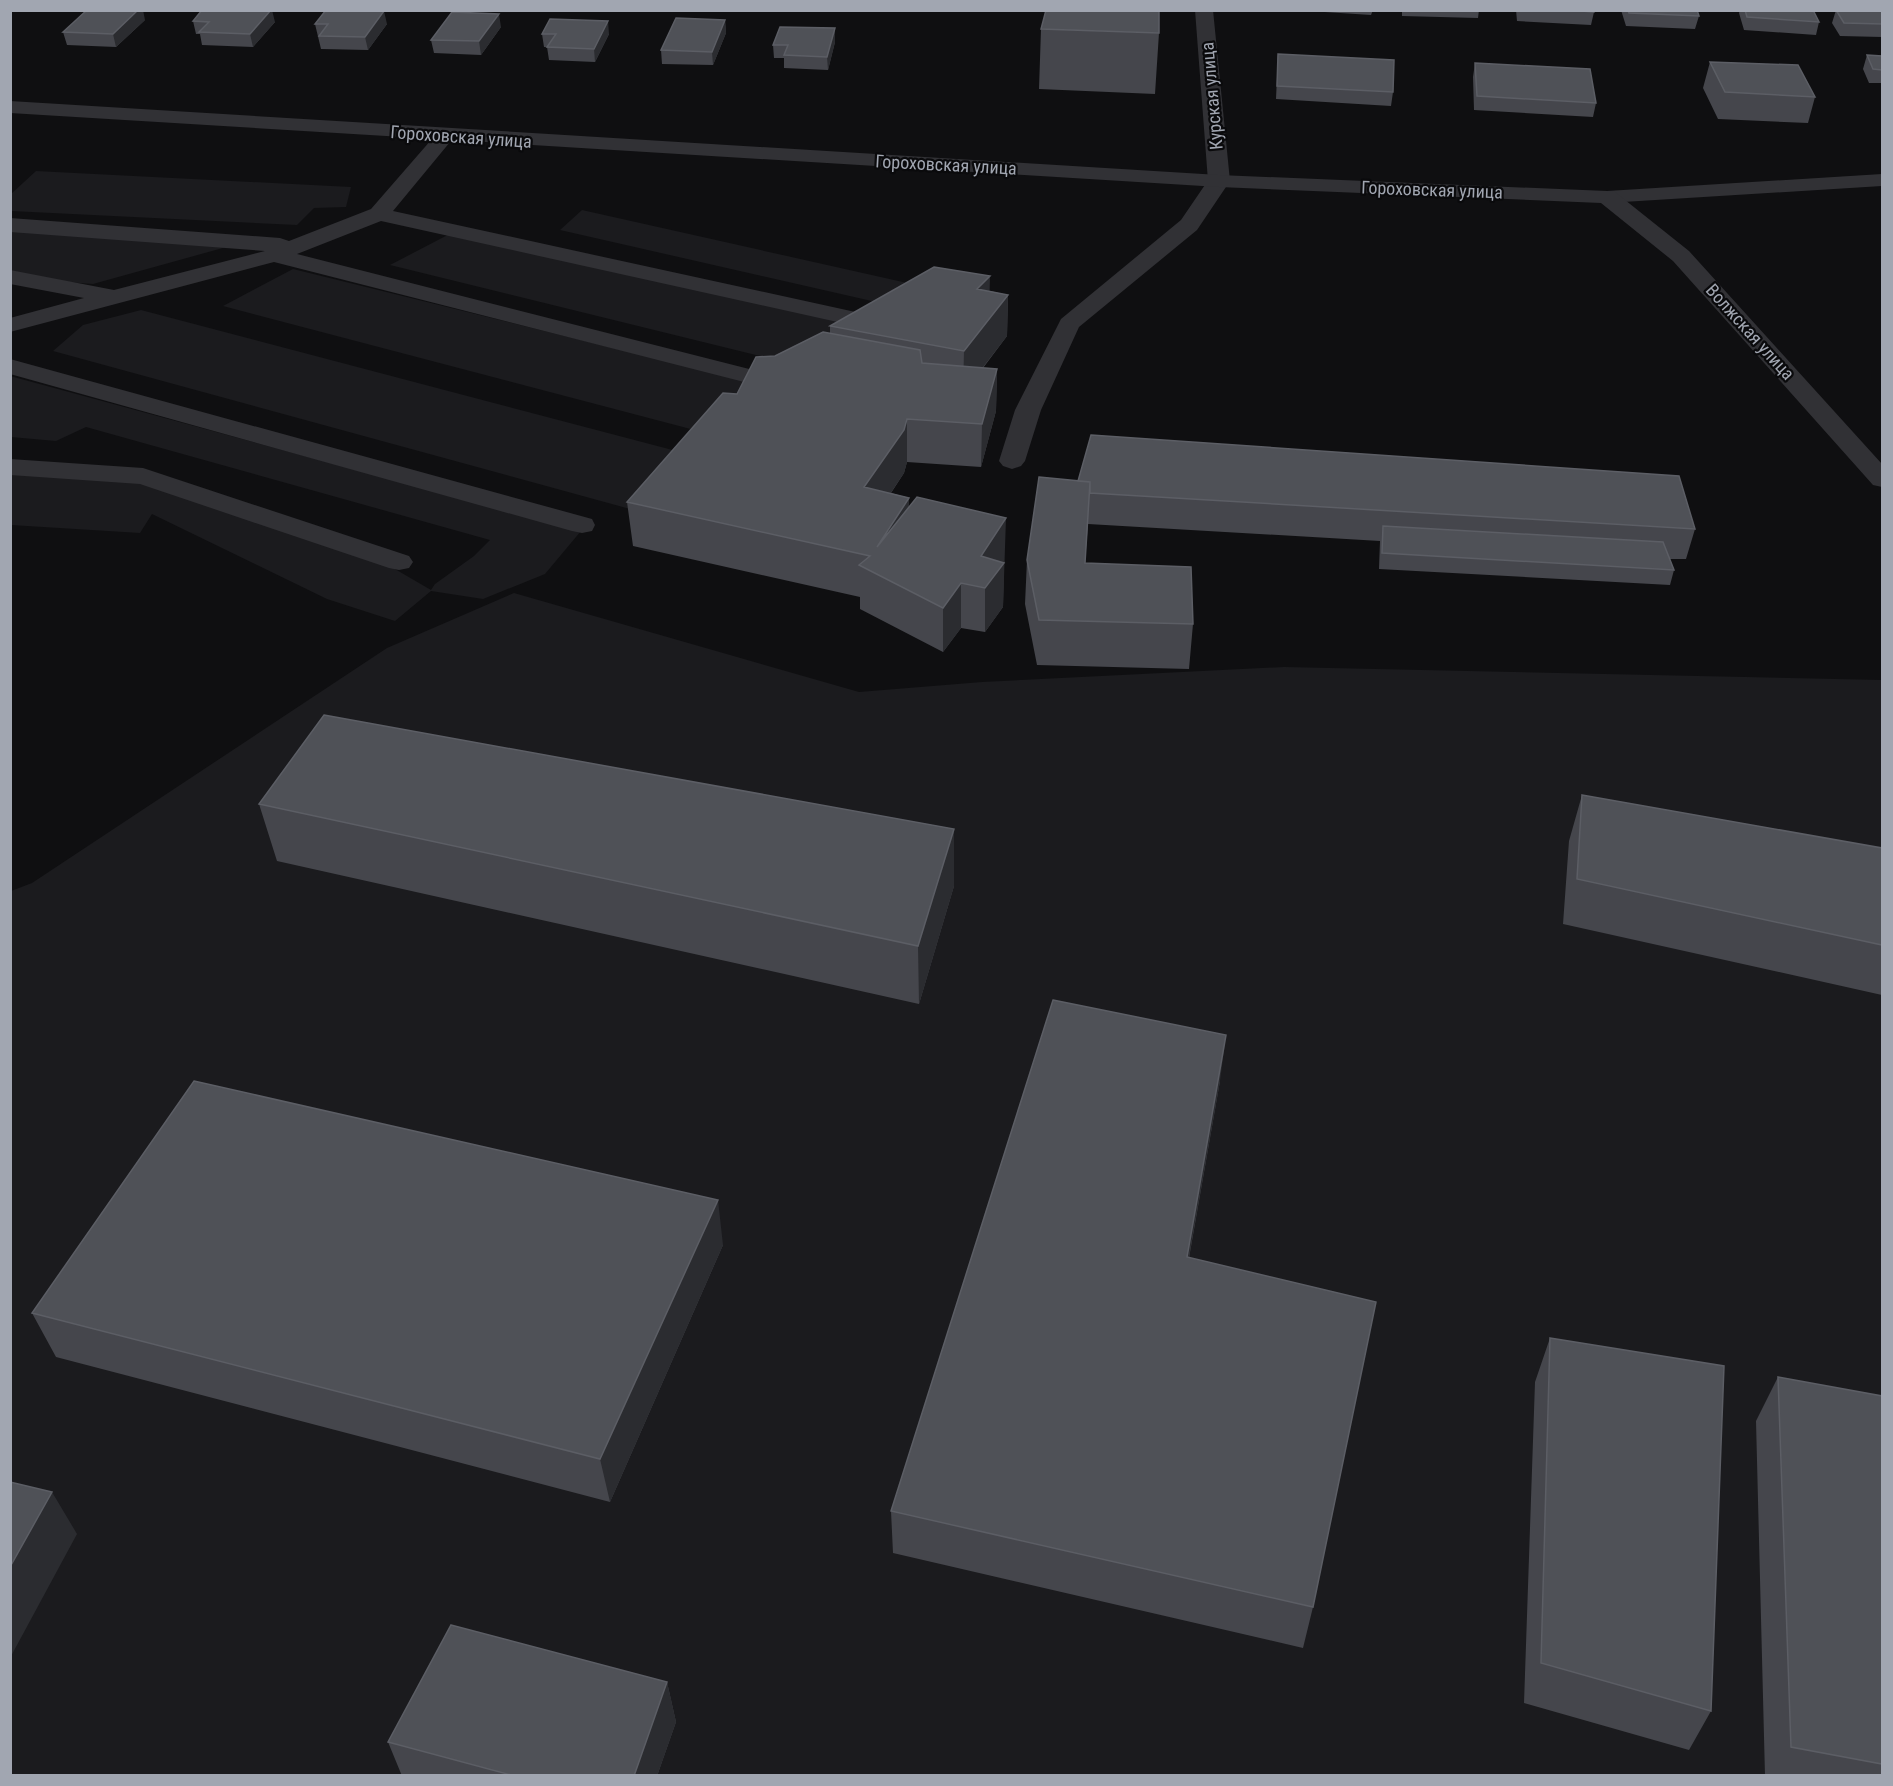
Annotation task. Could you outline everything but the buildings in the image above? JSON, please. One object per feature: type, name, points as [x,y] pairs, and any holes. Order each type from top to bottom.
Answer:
[{"type":"street","name":"Курская улица","points":[[1204,10],[1219,182]]},
{"type":"street","name":"Гороховская улица","points":[[10,107],[445,136],[1219,182],[1607,197],[1882,180]]},
{"type":"street","points":[[10,325],[274,255],[379,214],[445,136]]},
{"type":"street","points":[[1012,461],[1028,410],[1069,324],[1189,225],[1219,182]]},
{"type":"street","name":"Волжская улица","points":[[1607,197],[1681,256],[1882,479]]},
{"type":"street","points":[[379,214],[860,320]]},
{"type":"street","points":[[10,225],[297,246]]},
{"type":"street","points":[[274,255],[752,377]]},
{"type":"street","points":[[10,277],[116,297]]},
{"type":"street","points":[[10,303],[71,309]]},
{"type":"street","points":[[10,366],[582,525]]},
{"type":"street","points":[[10,467],[143,476],[399,562]]},
{"type":"shaded area","points":[[36,171],[351,187],[346,207],[314,208],[297,225],[11,211],[11,194]]},
{"type":"shaded area","points":[[582,210],[943,291],[920,312],[560,230]]},
{"type":"shaded area","points":[[463,227],[888,332],[821,371],[390,265]]},
{"type":"shaded area","points":[[10,229],[230,246],[93,284],[11,278]]},
{"type":"shaded area","points":[[293,269],[747,381],[721,437],[223,306]]},
{"type":"shaded area","points":[[141,310],[703,458],[652,515],[53,351],[83,325]]},
{"type":"shaded area","points":[[10,376],[581,531],[545,574],[483,599],[431,591],[395,621],[327,599],[152,514],[140,533],[11,525],[11,471],[143,480],[376,558],[431,590],[435,584],[474,556],[490,540],[86,427],[56,441],[11,437]]},
{"type":"shaded area","points":[[514,593],[859,692],[982,682],[1284,667],[1882,680],[1882,1775],[11,1776],[11,891],[32,883],[387,648]]}]
